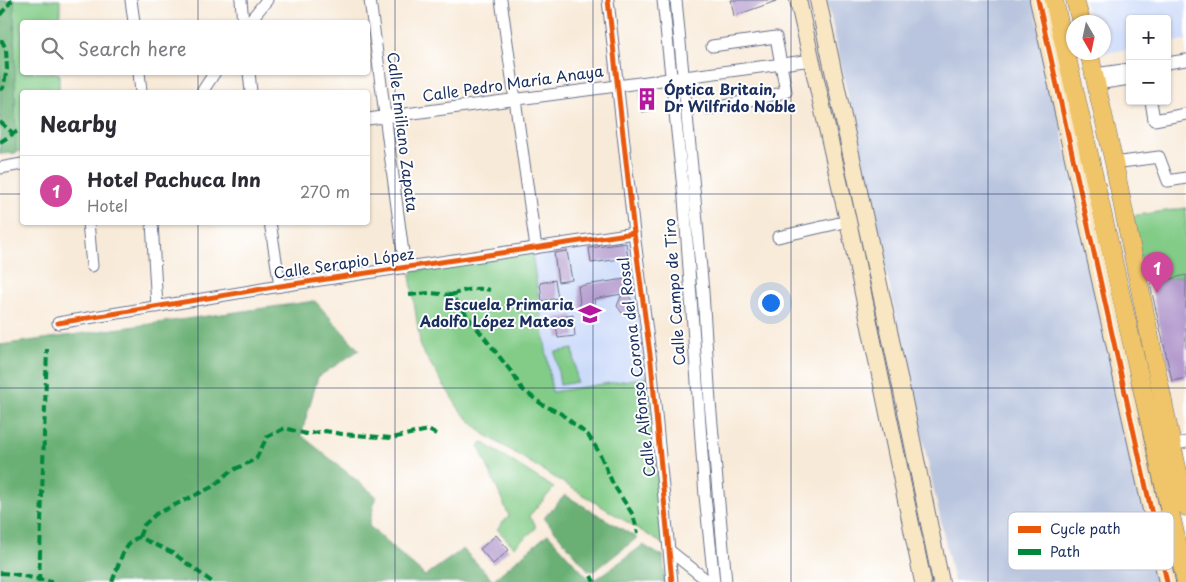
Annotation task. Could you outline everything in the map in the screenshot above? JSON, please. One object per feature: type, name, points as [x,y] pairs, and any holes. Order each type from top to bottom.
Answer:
[{"type":"main road","points":[[798,0],[856,231],[904,404],[941,582]]},
{"type":"main road","points":[[818,0],[856,231],[923,582]]},
{"type":"main road","points":[[1038,0],[1151,512]]},
{"type":"main road","points":[[1054,0],[1170,512]]},
{"type":"main road","points":[[1075,0],[1079,15]]},
{"type":"main road","points":[[1091,60],[1179,443],[1186,506]]},
{"type":"main road","points":[[1174,529],[1186,582]]},
{"type":"street","points":[[132,0],[134,20]]},
{"type":"street","points":[[240,0],[243,20]]},
{"type":"street","points":[[251,20],[267,0]]},
{"type":"street","name":"Calle Emiliano Zapata","points":[[370,0],[405,268]]},
{"type":"street","points":[[501,0],[536,248]]},
{"type":"street","name":"Calle Alfonso Corona del Rosal","points":[[608,0],[634,233],[651,362],[672,582]]},
{"type":"street","name":"Calle Campo de Tiro","points":[[663,0],[684,198],[697,292]]},
{"type":"street","name":"Calle Campo de Tiro","points":[[676,0],[683,77],[704,403],[705,496],[714,582]]},
{"type":"street","points":[[710,109],[786,92],[776,37],[712,46]]},
{"type":"street","name":"Calle Pedro María Anaya","points":[[370,119],[812,60]]},
{"type":"street","points":[[1171,62],[1186,60]]},
{"type":"street","points":[[1096,79],[1126,70]]},
{"type":"street","points":[[139,75],[141,90]]},
{"type":"street","points":[[203,90],[213,75]]},
{"type":"street","points":[[249,75],[251,90]]},
{"type":"street","points":[[1096,79],[1126,78]]},
{"type":"street","points":[[1152,105],[1154,120],[1186,114]]},
{"type":"street","points":[[1114,163],[1159,157],[1168,181],[1186,178]]},
{"type":"street","points":[[0,168],[20,164]]},
{"type":"street","points":[[88,225],[92,266]]},
{"type":"street","points":[[152,225],[157,306]]},
{"type":"street","points":[[270,225],[280,286]]},
{"type":"street","points":[[778,237],[856,231]]},
{"type":"street","name":"Calle Serapio López","points":[[58,323],[280,286],[634,233]]},
{"type":"street","name":"Calle Campo de Tiro","points":[[704,403],[718,496],[726,582]]},
{"type":"street","points":[[705,496],[718,496]]},
{"type":"street","points":[[670,551],[709,582]]},
{"type":"shaded area","points":[[827,0],[1033,0],[1146,512],[1008,512],[1008,570],[1159,570],[1162,582],[954,582]]},
{"type":"shaded area","points":[[1085,0],[1186,0],[1186,40],[1171,42],[1171,15],[1126,15],[1126,50],[1111,52],[1111,15],[1088,15]]},
{"type":"shaded area","name":"Escuela Primaria Adolfo López Mateos","points":[[630,236],[648,377],[552,392],[532,252]]},
{"type":"green space","points":[[0,0],[60,0],[60,20],[20,20],[20,75],[59,75],[59,90],[20,90],[20,151],[0,154]]},
{"type":"green space","points":[[0,0],[14,0],[16,153],[0,154]]},
{"type":"green space","points":[[1186,208],[1186,275],[1149,284],[1144,273],[1131,216]]},
{"type":"green space","points":[[532,252],[552,392],[648,377],[666,546],[484,434],[461,412],[421,349],[410,275],[414,271]]},
{"type":"green space","points":[[315,301],[359,350],[318,377],[301,435],[376,496],[369,526],[425,576],[463,549],[493,580],[548,534],[585,575],[591,579],[598,578],[643,545],[663,555],[665,582],[0,582],[0,345]]},
{"type":"green space","points":[[573,349],[577,382],[560,385],[555,352]]},
{"type":"green space","points":[[482,442],[554,488],[529,516],[535,524],[535,529],[514,547],[497,529],[509,516],[479,447]]},
{"type":"green space","points":[[565,495],[637,538],[596,570],[588,570],[544,518]]},
{"type":"building","points":[[731,0],[776,0],[776,1],[734,16]]},
{"type":"building","name":"Óptica Britain, Dr Wilfrido Noble","points":[[653,89],[655,110],[642,112],[639,91]]},
{"type":"building","points":[[626,243],[628,258],[591,263],[589,248]]},
{"type":"building","points":[[567,251],[572,280],[558,282],[554,253]]},
{"type":"building","points":[[1186,275],[1186,378],[1172,381],[1150,284]]},
{"type":"building","points":[[632,278],[634,293],[627,294],[635,304],[631,312],[622,313],[617,306],[622,294],[594,299],[596,311],[581,313],[578,286]]},
{"type":"building","points":[[555,280],[558,298],[542,301],[540,283]]},
{"type":"building","points":[[573,315],[575,336],[558,338],[555,318]]},
{"type":"building","points":[[496,535],[509,550],[493,564],[480,549]]},
{"type":"marked path","points":[[0,15],[12,0]]},
{"type":"marked path","points":[[0,41],[2,41],[6,49],[7,69],[3,88],[0,90]]},
{"type":"marked path","points":[[0,122],[13,133]]},
{"type":"marked path","points":[[0,142],[20,131]]},
{"type":"marked path","points":[[451,295],[470,290],[490,290]]},
{"type":"marked path","points":[[409,295],[430,293],[451,295],[513,374],[522,389],[543,405],[560,413],[588,435],[599,452],[613,484],[633,515],[638,533]]},
{"type":"marked path","points":[[39,582],[47,349]]},
{"type":"marked path","points":[[139,537],[144,525],[156,514],[214,486],[231,471],[256,459],[267,437],[285,428],[306,434],[325,431],[392,438],[428,430],[436,434]]},
{"type":"marked path","points":[[112,582],[122,555],[131,541],[139,537],[173,553],[212,582]]},
{"type":"marked path","points":[[0,573],[52,582]]},
{"type":"marked path","points":[[591,576],[594,582]]},
{"type":"cycle path","points":[[608,0],[634,233],[651,362],[672,582]]},
{"type":"cycle path","points":[[1038,0],[1151,512]]},
{"type":"cycle path","points":[[58,323],[280,286],[634,233]]},
{"type":"cycle path","points":[[1164,570],[1167,582]]},
{"type":"place","name":"Óptica Britain, Dr Wilfrido Noble","points":[[647,99]]},
{"type":"place","name":"Hotel Pachuca Inn","points":[[1157,293]]},
{"type":"place","name":"Escuela Primaria Adolfo López Mateos","points":[[590,314]]}]
